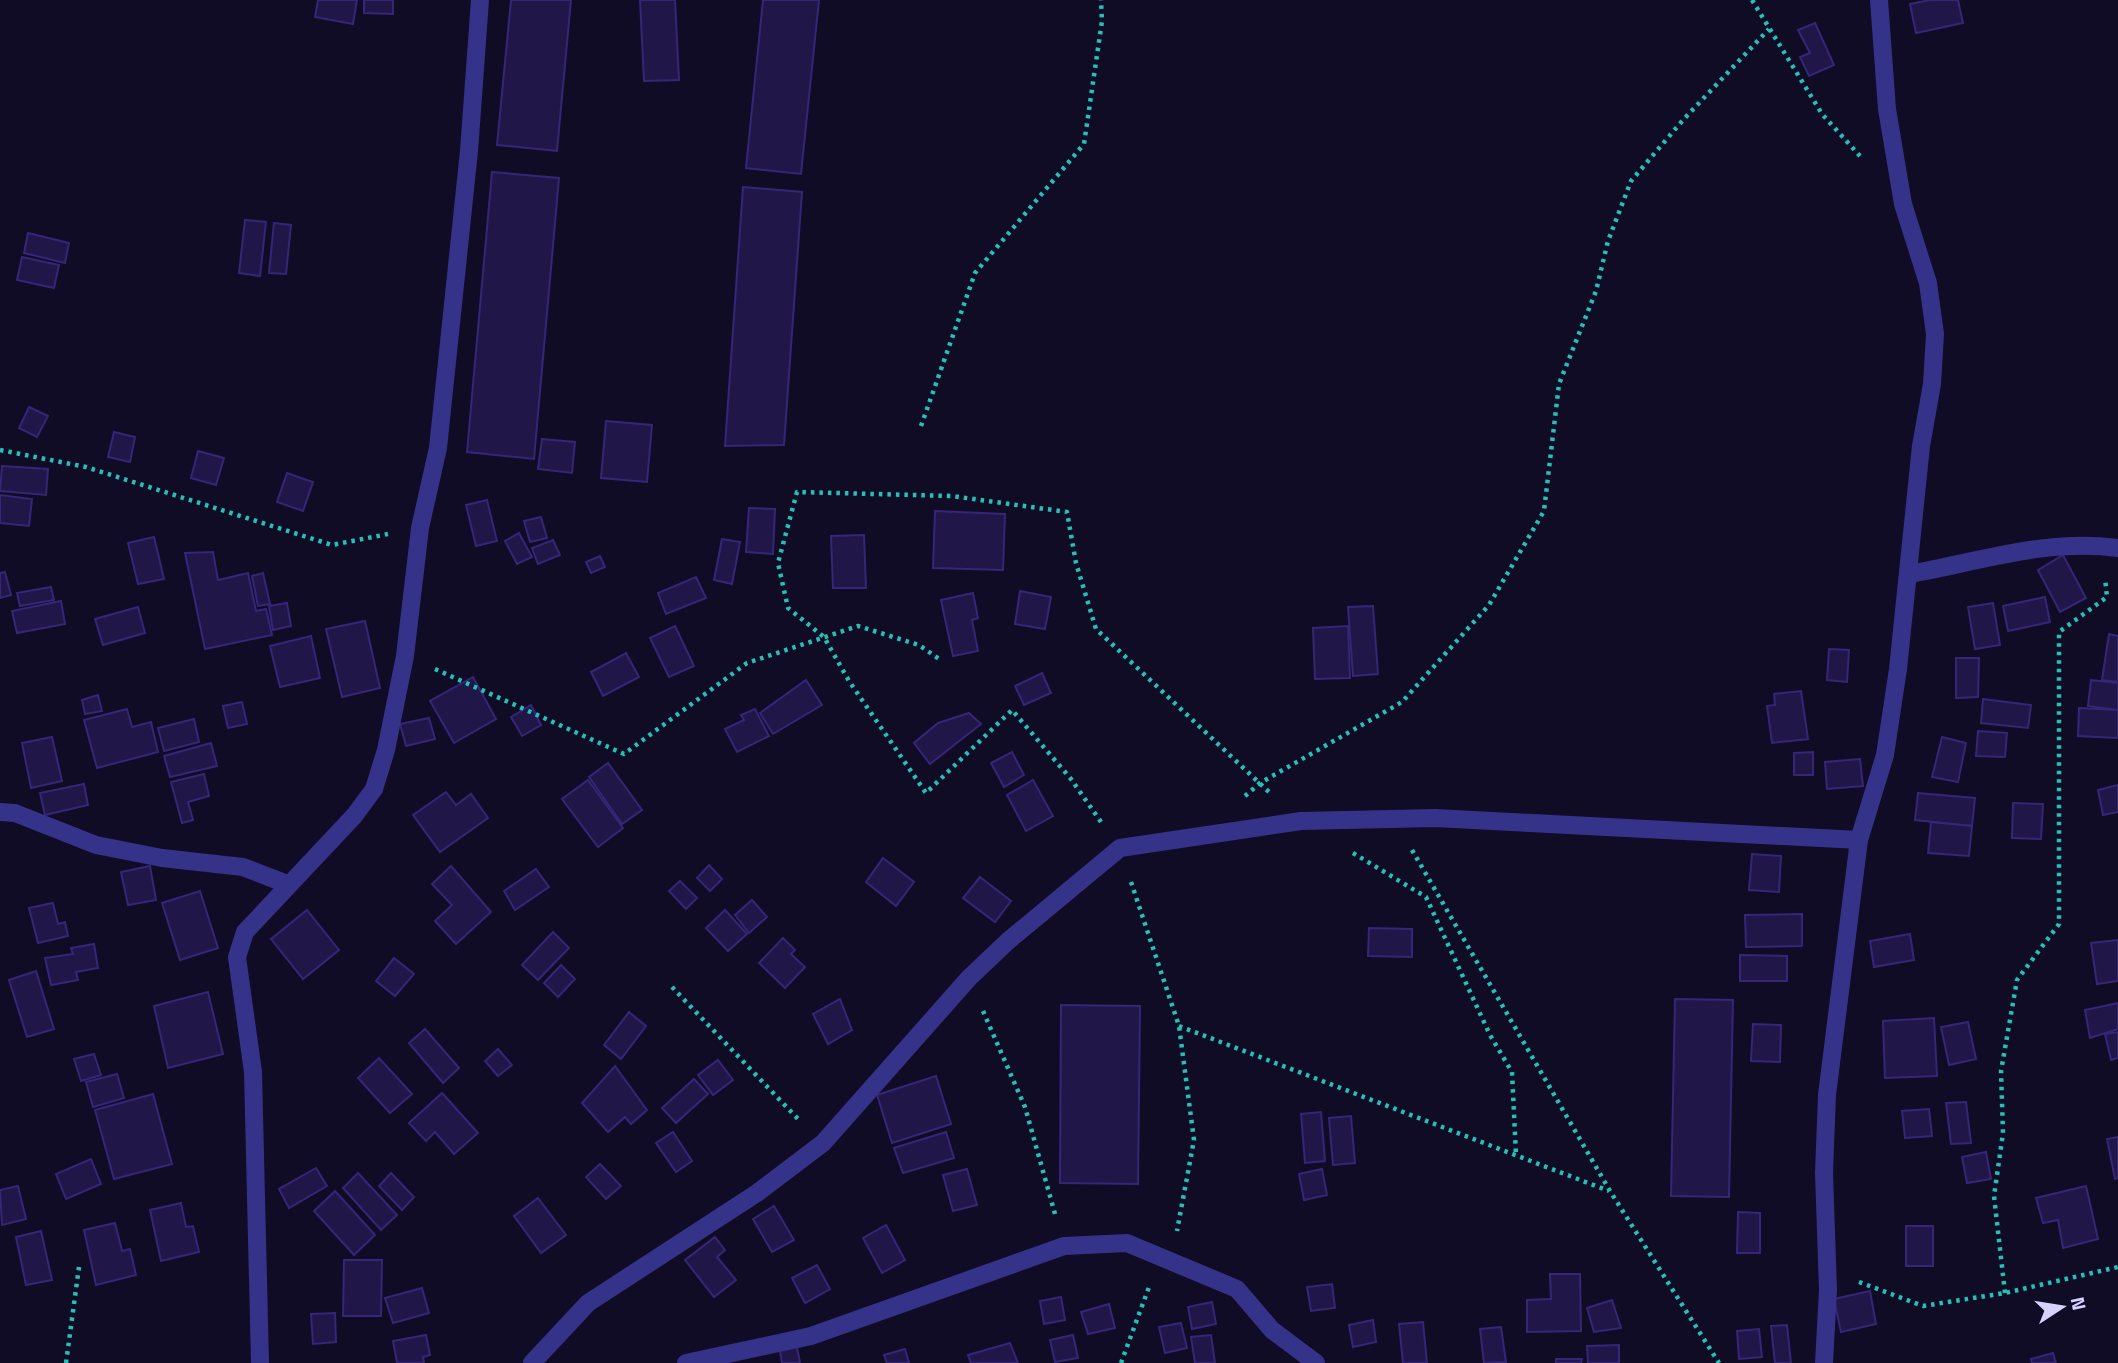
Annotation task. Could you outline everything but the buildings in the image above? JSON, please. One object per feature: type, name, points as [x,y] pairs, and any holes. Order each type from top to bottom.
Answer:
[{"type":"street","points":[[260,1363],[253,1072],[237,957],[245,932],[287,884],[354,816],[374,789],[386,750],[405,656],[420,528],[438,448],[469,151],[480,0]]},
{"type":"street","points":[[1824,1363],[1828,1290],[1824,1173],[1827,1095],[1858,840],[1885,755],[1909,574],[1921,446],[1932,384],[1935,334],[1928,283],[1903,204],[1887,109],[1879,0]]},
{"type":"street","points":[[1909,574],[2030,549],[2096,545],[2118,548]]},
{"type":"street","points":[[0,812],[15,813],[96,845],[162,858],[243,867],[287,884]]},
{"type":"street","points":[[532,1363],[588,1303],[757,1193],[823,1143],[969,978],[1008,941],[1120,848],[1301,821],[1394,819],[1570,824],[1858,840]]},
{"type":"street","points":[[686,1363],[811,1336],[1064,1246],[1126,1242],[1237,1289],[1272,1330],[1316,1363]]},
{"type":"path","points":[[921,426],[975,273],[1084,144],[1102,21],[1101,0]]},
{"type":"path","points":[[1752,0],[1822,114],[1867,164]]},
{"type":"path","points":[[1241,799],[1260,783],[1402,702],[1489,605],[1544,510],[1559,384],[1596,291],[1608,240],[1631,181],[1683,120],[1769,29]]},
{"type":"path","points":[[0,450],[86,467],[332,545],[420,528]]},
{"type":"path","points":[[2005,1293],[1994,1196],[2003,1133],[2001,1071],[2017,980],[2059,924],[2059,632],[2107,597],[2104,567]]},
{"type":"path","points":[[405,656],[624,754],[747,663],[858,626],[919,645],[942,661]]},
{"type":"path","points":[[1394,819],[1610,1191],[1719,1363]]},
{"type":"path","points":[[969,978],[1024,1107],[1064,1246]]},
{"type":"path","points":[[671,987],[823,1143]]},
{"type":"path","points":[[1179,1026],[1610,1191]]},
{"type":"path","points":[[66,1363],[79,1267]]},
{"type":"path","points":[[1828,1290],[1858,1282],[1923,1306],[2005,1293],[2118,1267]]}]
